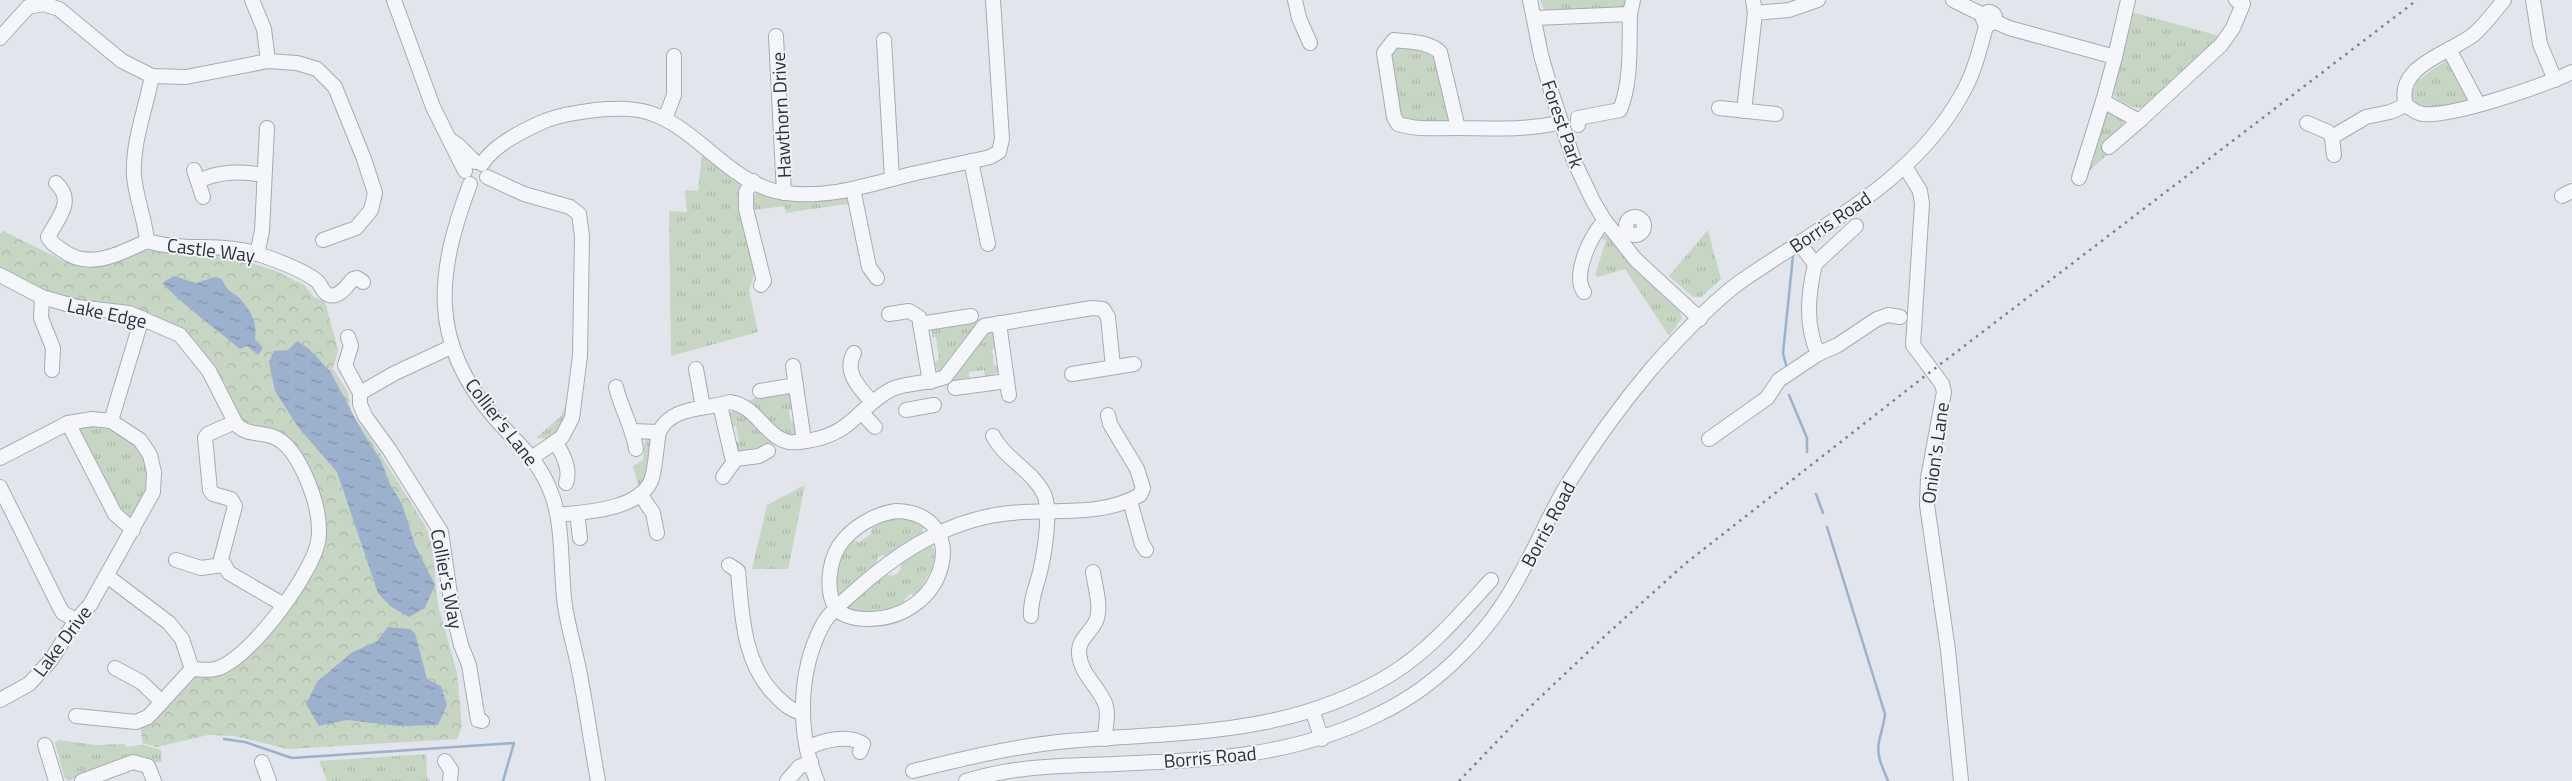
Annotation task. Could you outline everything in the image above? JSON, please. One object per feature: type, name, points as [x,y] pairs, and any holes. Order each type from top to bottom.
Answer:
[{"type":"street","points":[[252,0],[264,30],[268,61]]},
{"type":"street","points":[[394,0],[423,81],[449,140],[476,171],[524,194],[570,207],[579,214],[582,236],[580,356],[572,418],[562,436],[533,457]]},
{"type":"street","name":"Hawthorn Drive","points":[[476,171],[505,143],[535,125],[558,116],[621,108],[639,111],[664,119],[735,172],[784,193],[811,195],[853,189],[995,156],[1002,145],[993,0]]},
{"type":"street","points":[[1295,0],[1298,18],[1310,43]]},
{"type":"street","name":"Forest Park","points":[[1530,0],[1541,55],[1561,122],[1582,180],[1605,221],[1623,235],[1648,272],[1700,319]]},
{"type":"street","points":[[1744,112],[1754,7],[1789,10],[1818,0]]},
{"type":"street","points":[[1953,0],[1989,14],[2009,28],[2115,57]]},
{"type":"street","points":[[2079,178],[2104,101],[2128,0]]},
{"type":"street","points":[[2109,147],[2221,46],[2233,28],[2243,4],[2236,0]]},
{"type":"street","points":[[2504,0],[2472,35],[2448,48],[2417,70],[2409,79],[2403,96],[2406,105],[2416,112],[2425,114],[2442,113],[2555,80],[2572,72]]},
{"type":"street","points":[[2533,0],[2540,44],[2555,80]]},
{"type":"street","points":[[0,38],[28,7],[36,4],[53,6],[79,24],[122,61],[152,76],[186,77],[268,61],[309,66],[317,69],[330,80],[348,115],[373,186],[374,200],[364,220],[347,232],[323,240]]},
{"type":"street","points":[[1535,18],[1631,7],[1627,86],[1620,110],[1578,118],[1578,125]]},
{"type":"street","name":"Borris Road","points":[[966,781],[1012,769],[1042,765],[1203,759],[1265,752],[1322,739],[1384,712],[1426,685],[1471,644],[1506,600],[1564,491],[1589,452],[1652,368],[1736,285],[1876,191],[1906,168],[1930,143],[1963,93],[1974,69],[1989,14]]},
{"type":"street","name":"Hawthorn Drive","points":[[776,36],[785,181],[784,193]]},
{"type":"street","points":[[884,40],[892,179]]},
{"type":"street","points":[[1458,128],[1440,52],[1428,45],[1394,40],[1384,54],[1394,117],[1398,124],[1416,128],[1458,128],[1510,128],[1547,126],[1561,122]]},
{"type":"street","points":[[2448,48],[2478,104]]},
{"type":"street","points":[[664,119],[674,94],[674,56]]},
{"type":"street","name":"Castle Way","points":[[152,76],[135,158],[137,194],[147,241],[159,245],[201,246],[257,254],[318,282],[324,293],[330,296],[340,293],[353,279],[356,278],[362,282]]},
{"type":"street","points":[[2104,101],[2140,120]]},
{"type":"street","points":[[2332,137],[2366,117],[2390,112],[2406,105]]},
{"type":"street","points":[[1719,108],[1776,114]]},
{"type":"street","points":[[2307,123],[2328,132],[2332,137],[2334,155]]},
{"type":"street","points":[[257,254],[262,231],[267,128]]},
{"type":"street","points":[[971,162],[988,244]]},
{"type":"street","name":"Onion's Lane","points":[[1906,168],[1920,191],[1922,204],[1912,331],[1914,345],[1942,384],[1944,392],[1928,478],[1927,505],[1947,641],[1961,781]]},
{"type":"street","name":"Collier's Lane","points":[[476,171],[454,232],[446,275],[444,306],[451,347],[457,362],[481,402],[533,457],[549,487],[558,515],[566,609],[579,666],[598,781]]},
{"type":"street","points":[[203,197],[196,176],[249,173],[264,175]]},
{"type":"street","name":"Hawthorn Drive","points":[[753,181],[746,192],[746,209],[764,281],[762,285]]},
{"type":"street","points":[[56,184],[68,199],[62,215],[48,237],[50,242],[65,253],[92,260],[108,258],[147,241]]},
{"type":"street","points":[[853,189],[869,267],[877,278]]},
{"type":"street","points":[[1584,292],[1580,286],[1579,275],[1594,230],[1605,221]]},
{"type":"street","points":[[1818,354],[1813,341],[1808,310],[1809,292],[1815,264],[1827,250],[1856,226]]},
{"type":"street","points":[[1799,243],[1815,264]]},
{"type":"street","name":"Lake Edge","points":[[0,274],[42,297],[76,307],[129,313],[180,335],[209,371],[235,422]]},
{"type":"street","points":[[42,297],[41,318],[52,348],[52,370]]},
{"type":"street","points":[[558,515],[612,507],[640,494],[652,478],[659,432],[662,426],[676,414],[730,402],[742,405],[753,412],[779,438],[787,441],[804,441],[831,436],[862,413],[872,402],[895,388],[930,382],[945,377],[984,326],[1092,308],[1103,309],[1108,317],[1113,367]]},
{"type":"street","points":[[888,314],[913,312],[919,317],[930,382]]},
{"type":"street","points":[[1709,439],[1767,398],[1779,380],[1818,354],[1838,345],[1888,315],[1900,317]]},
{"type":"street","points":[[920,324],[971,316]]},
{"type":"street","points":[[0,458],[68,423],[84,419],[110,421],[142,318]]},
{"type":"street","points":[[954,388],[1008,388],[999,323]]},
{"type":"street","name":"Collier's Way","points":[[348,337],[351,346],[345,365],[360,393],[360,404],[365,416],[390,449],[441,532],[456,626],[469,665],[478,720],[482,721]]},
{"type":"street","points":[[360,393],[395,373],[451,347]]},
{"type":"street","points":[[854,352],[850,366],[851,374],[872,402]]},
{"type":"street","points":[[1072,374],[1134,364]]},
{"type":"street","points":[[793,366],[804,441]]},
{"type":"street","points":[[696,369],[703,407]]},
{"type":"street","points":[[760,391],[796,385]]},
{"type":"street","points":[[912,385],[911,409],[934,405]]},
{"type":"street","points":[[616,387],[620,403],[633,431],[636,449]]},
{"type":"street","points":[[720,405],[732,457],[736,459],[759,456],[768,451]]},
{"type":"street","points":[[862,413],[874,427]]},
{"type":"street","points":[[817,781],[808,748],[803,713],[808,664],[822,625],[889,562],[937,533],[977,519],[1002,514],[1082,511],[1130,501],[1140,495],[1143,488],[1137,469],[1110,424],[1108,414]]},
{"type":"street","name":"Lake Drive","points":[[0,700],[29,684],[51,660],[76,620],[90,605],[153,492],[154,472],[150,455],[140,440],[110,421]]},
{"type":"street","points":[[192,668],[209,670],[220,667],[239,654],[269,625],[284,605],[315,552],[319,528],[315,503],[305,475],[288,446],[272,436],[248,433],[241,430],[235,422],[208,434],[205,438],[208,451],[210,490],[213,494],[231,499],[235,506],[234,518],[222,551],[222,565],[249,586],[284,605]]},
{"type":"street","points":[[68,423],[115,514],[133,530]]},
{"type":"street","points":[[633,431],[659,432]]},
{"type":"street","points":[[994,436],[997,444],[1030,475],[1047,502],[1041,567],[1030,606],[1031,616]]},
{"type":"street","points":[[555,442],[567,466],[568,478],[566,484]]},
{"type":"street","points":[[723,477],[736,459]]},
{"type":"street","points":[[0,487],[58,606],[63,612],[76,620]]},
{"type":"street","points":[[640,494],[653,513],[657,534]]},
{"type":"street","points":[[1130,501],[1142,544],[1146,550]]},
{"type":"street","points":[[904,511],[924,518],[930,523],[937,533],[943,548],[940,571],[928,593],[915,606],[892,616],[868,619],[853,618],[837,609],[830,587],[834,559],[839,547],[850,533],[887,512],[904,511]]},
{"type":"street","points":[[576,513],[580,538]]},
{"type":"street","points":[[176,560],[201,568],[222,565]]},
{"type":"street","points":[[729,565],[738,571],[745,629],[753,662],[759,677],[767,688],[789,708],[803,713]]},
{"type":"street","points":[[110,572],[169,623],[182,639],[192,668]]},
{"type":"street","points":[[1093,572],[1098,613],[1096,622],[1080,643],[1079,652],[1081,667],[1104,701],[1108,715],[1105,738]]},
{"type":"street","points":[[913,771],[1000,750],[1105,738],[1227,730],[1270,722],[1312,710],[1371,685],[1414,658],[1431,645],[1492,580]]},
{"type":"street","points":[[115,668],[141,682],[162,702]]},
{"type":"street","points":[[76,716],[136,722],[148,717],[192,668]]},
{"type":"street","points":[[1312,710],[1322,739]]},
{"type":"street","points":[[808,748],[831,740],[851,740],[864,744],[860,752]]},
{"type":"street","points":[[45,745],[56,781]]},
{"type":"street","points":[[264,761],[269,781]]},
{"type":"street","points":[[445,761],[451,770],[450,781]]},
{"type":"street","points":[[82,781],[136,762],[148,766],[154,781]]},
{"type":"street","points":[[787,781],[799,768],[811,762]]},
{"type":"green space","points":[[1540,0],[1629,0],[1625,9],[1545,12]]},
{"type":"green space","points":[[2132,12],[2223,37],[2148,107],[2143,108],[2127,105],[2111,92],[2124,53]]},
{"type":"green space","points":[[1397,47],[1414,47],[1435,56],[1450,119],[1447,123],[1400,120],[1390,52]]},
{"type":"green space","points":[[2451,57],[2474,100],[2423,109],[2416,105],[2411,95],[2417,81]]},
{"type":"green space","points":[[2111,110],[2124,116],[2123,126],[2102,147],[2108,154],[2089,171],[2087,169],[2107,111]]},
{"type":"green space","points":[[702,154],[739,182],[756,268],[749,291],[758,332],[671,356],[669,211],[687,212],[685,190],[698,191]]},
{"type":"green space","points":[[756,193],[847,197],[853,203],[786,213],[784,206],[754,210],[753,199]]},
{"type":"green space","points":[[1708,230],[1721,279],[1701,297],[1693,297],[1669,276]]},
{"type":"green space","points":[[3,231],[64,261],[78,265],[96,265],[142,250],[219,255],[246,261],[278,272],[304,285],[313,296],[325,302],[338,350],[333,369],[348,392],[351,413],[371,439],[426,527],[432,545],[438,605],[457,673],[462,726],[457,739],[288,749],[234,736],[208,735],[157,747],[142,743],[141,727],[193,674],[211,675],[283,613],[323,519],[318,489],[297,453],[239,420],[225,383],[210,360],[177,330],[60,299],[0,272],[0,234]]},
{"type":"green space","points":[[1601,233],[1607,236],[1632,267],[1679,310],[1682,318],[1669,336],[1625,269],[1598,277],[1595,275],[1606,240],[1598,238]]},
{"type":"green space","points":[[975,322],[978,325],[947,369],[938,372],[934,362],[939,360],[936,337],[932,337],[932,330],[936,327]]},
{"type":"green space","points":[[993,331],[999,348],[992,349],[994,366],[1002,365],[999,372],[985,377],[984,370],[969,372],[969,378],[952,381],[985,332]]},
{"type":"green space","points":[[791,394],[795,409],[789,410],[791,422],[797,422],[797,433],[792,436],[784,434],[747,402],[756,397]]},
{"type":"green space","points":[[568,396],[570,397],[566,415],[558,430],[549,439],[536,438],[562,415]]},
{"type":"green space","points":[[737,410],[773,439],[771,443],[762,444],[757,453],[740,454],[735,443],[739,442],[736,426],[731,426],[728,413]]},
{"type":"green space","points":[[95,422],[129,435],[144,454],[151,472],[149,492],[130,519],[124,518],[78,433],[81,427]]},
{"type":"green space","points":[[652,436],[649,476],[639,488],[633,466],[643,460],[645,438]]},
{"type":"green space","points":[[805,485],[788,569],[752,569],[767,505]]},
{"type":"green space","points":[[891,518],[913,520],[923,526],[922,535],[890,557],[882,555],[878,557],[874,569],[842,596],[836,595],[833,579],[834,572],[842,553],[852,540],[860,542],[871,534],[872,527]]},
{"type":"green space","points":[[931,544],[935,552],[932,569],[916,595],[910,594],[904,600],[906,605],[869,616],[846,609],[846,606],[883,574],[891,576],[897,573],[901,569],[900,561]]},
{"type":"green space","points":[[59,740],[95,745],[126,744],[126,747],[143,745],[161,750],[162,762],[133,757],[68,781],[64,776],[55,743]]},
{"type":"green space","points":[[426,754],[427,776],[430,781],[327,781],[319,761]]},
{"type":"water","points":[[174,276],[196,283],[215,277],[222,279],[227,288],[240,299],[252,316],[255,324],[255,340],[263,348],[258,355],[247,346],[240,349],[190,309],[162,283]]},
{"type":"water","points":[[297,341],[309,349],[330,371],[362,431],[381,461],[390,484],[402,504],[415,545],[435,585],[425,608],[409,617],[390,606],[378,593],[337,472],[298,427],[275,391],[269,362],[274,351],[288,350]]},
{"type":"water","points":[[388,627],[410,629],[415,633],[427,679],[441,686],[447,705],[438,725],[399,726],[347,720],[319,726],[306,704],[317,682],[351,653],[377,641]]},
{"type":"waterway","points":[[1786,365],[1783,353],[1793,256]]},
{"type":"waterway","points":[[1789,395],[1807,438],[1807,452]]},
{"type":"waterway","points":[[1816,494],[1823,513]]},
{"type":"waterway","points":[[1827,527],[1885,714],[1878,752],[1888,781]]},
{"type":"waterway","points":[[224,739],[245,742],[292,758],[514,743],[503,781]]},
{"type":"railway","points":[[1459,781],[1531,706],[1686,563],[1925,376],[2417,0]]}]
